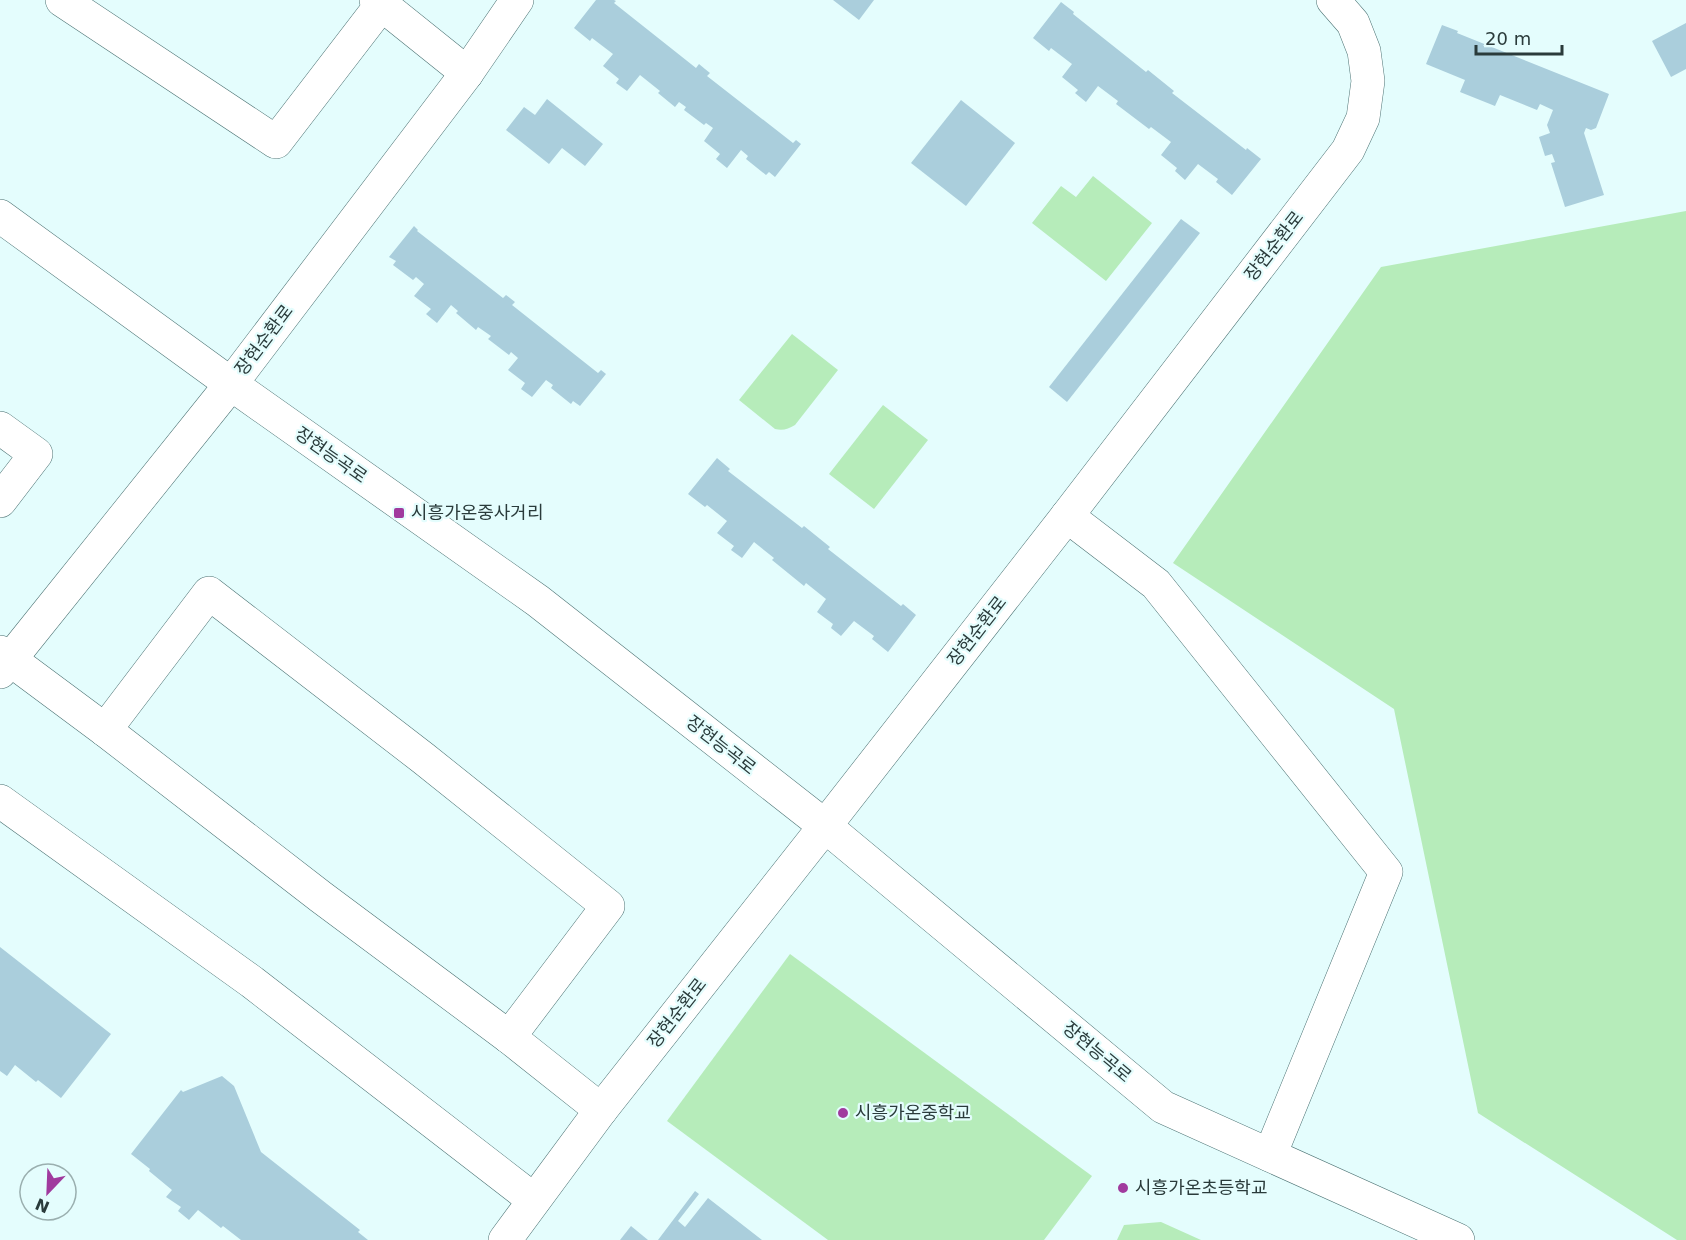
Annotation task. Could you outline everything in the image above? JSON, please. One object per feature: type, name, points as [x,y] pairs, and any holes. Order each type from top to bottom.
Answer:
[{"type":"street","points":[[62,0],[276,142],[379,2],[467,73]]},
{"type":"street","name":"장현순환로","points":[[3,661],[231,384],[467,73],[517,0]]},
{"type":"street","name":"장현순환로","points":[[505,1240],[601,1110],[1067,516],[1348,150],[1363,118],[1368,81],[1364,51],[1353,23],[1333,0]]},
{"type":"street","name":"장현능곡로","points":[[0,216],[231,384],[538,601],[825,826],[1162,1107],[1458,1240]]},
{"type":"street","points":[[0,428],[36,454],[0,501]]},
{"type":"street","points":[[1067,516],[1156,584],[1386,872],[1270,1155]]},
{"type":"street","points":[[105,730],[208,593],[423,758],[608,906],[509,1037]]},
{"type":"street","points":[[3,661],[105,730],[321,897],[509,1037],[601,1110]]},
{"type":"street","points":[[0,801],[252,982],[534,1200]]},
{"type":"green space","points":[[1093,176],[1152,223],[1106,281],[1032,223],[1061,186],[1076,197]]},
{"type":"green space","points":[[1686,211],[1686,1240],[1677,1240],[1478,1113],[1394,709],[1173,563],[1381,267]]},
{"type":"green space","points":[[792,334],[838,370],[795,425],[778,430],[739,400]]},
{"type":"green space","points":[[883,405],[928,440],[874,509],[829,474]]},
{"type":"green space","name":"시흥가온중학교","points":[[790,954],[1092,1176],[1044,1240],[828,1240],[667,1121]]},
{"type":"green space","points":[[1161,1222],[1201,1240],[1117,1240],[1124,1225]]},
{"type":"building","points":[[596,0],[616,1],[614,3],[696,68],[699,64],[710,73],[707,76],[793,143],[796,140],[801,144],[775,177],[769,172],[766,175],[746,159],[748,156],[741,150],[727,168],[716,159],[720,154],[704,141],[713,128],[706,123],[704,125],[684,110],[686,107],[679,102],[675,107],[640,75],[627,91],[616,83],[619,79],[603,66],[613,54],[592,38],[590,41],[574,28]]},
{"type":"building","points":[[833,0],[874,0],[859,20]]},
{"type":"building","points":[[1061,2],[1146,72],[1148,70],[1174,91],[1172,93],[1261,159],[1232,195],[1216,182],[1218,179],[1198,164],[1185,180],[1175,171],[1177,168],[1161,155],[1171,142],[1151,127],[1149,129],[1116,104],[1118,101],[1098,86],[1086,102],[1075,93],[1078,90],[1062,77],[1072,64],[1051,48],[1049,51],[1033,38]]},
{"type":"building","points":[[1686,23],[1686,69],[1671,77],[1652,41]]},
{"type":"building","points":[[1442,25],[1609,94],[1596,128],[1591,130],[1586,128],[1584,133],[1604,195],[1565,207],[1551,163],[1555,162],[1552,154],[1545,156],[1539,137],[1550,133],[1547,125],[1553,110],[1540,104],[1537,110],[1500,95],[1495,106],[1460,92],[1465,80],[1426,64]]},
{"type":"building","points":[[547,99],[603,144],[585,166],[562,148],[549,164],[506,130],[524,107],[535,115]]},
{"type":"building","points":[[961,100],[1015,143],[966,206],[911,163]]},
{"type":"building","points":[[1181,219],[1200,233],[1067,402],[1049,387]]},
{"type":"building","points":[[414,226],[417,231],[503,298],[506,295],[515,302],[512,305],[598,373],[601,370],[606,374],[580,406],[573,401],[571,404],[551,388],[553,385],[546,380],[532,397],[521,389],[525,383],[508,370],[518,358],[511,352],[509,355],[488,339],[491,336],[478,327],[476,330],[456,313],[458,311],[451,305],[437,323],[426,314],[431,309],[414,296],[424,284],[416,277],[413,280],[393,265],[396,261],[389,257]]},
{"type":"building","points":[[717,458],[730,469],[728,471],[802,528],[804,526],[830,547],[828,549],[901,606],[903,604],[916,615],[888,652],[872,639],[874,636],[854,621],[841,636],[831,628],[833,624],[817,612],[826,599],[806,583],[804,586],[754,542],[742,558],[731,550],[734,546],[717,533],[727,521],[688,494]]},
{"type":"building","points":[[0,947],[111,1034],[61,1098],[15,1065],[7,1076],[0,1071]]},
{"type":"building","points":[[222,1076],[234,1086],[261,1152],[360,1230],[358,1232],[368,1240],[241,1240],[198,1210],[189,1220],[178,1211],[181,1207],[166,1197],[172,1190],[131,1154],[181,1090],[183,1092]]},
{"type":"building","points":[[695,1191],[699,1194],[678,1221],[685,1227],[708,1198],[762,1240],[658,1240]]},
{"type":"building","points":[[631,1226],[648,1240],[620,1240]]},
{"type":"place","name":"시흥가온중사거리","points":[[399,513]]},
{"type":"place","name":"시흥가온중학교","points":[[843,1113]]},
{"type":"place","name":"시흥가온초등학교","points":[[1123,1188]]}]
